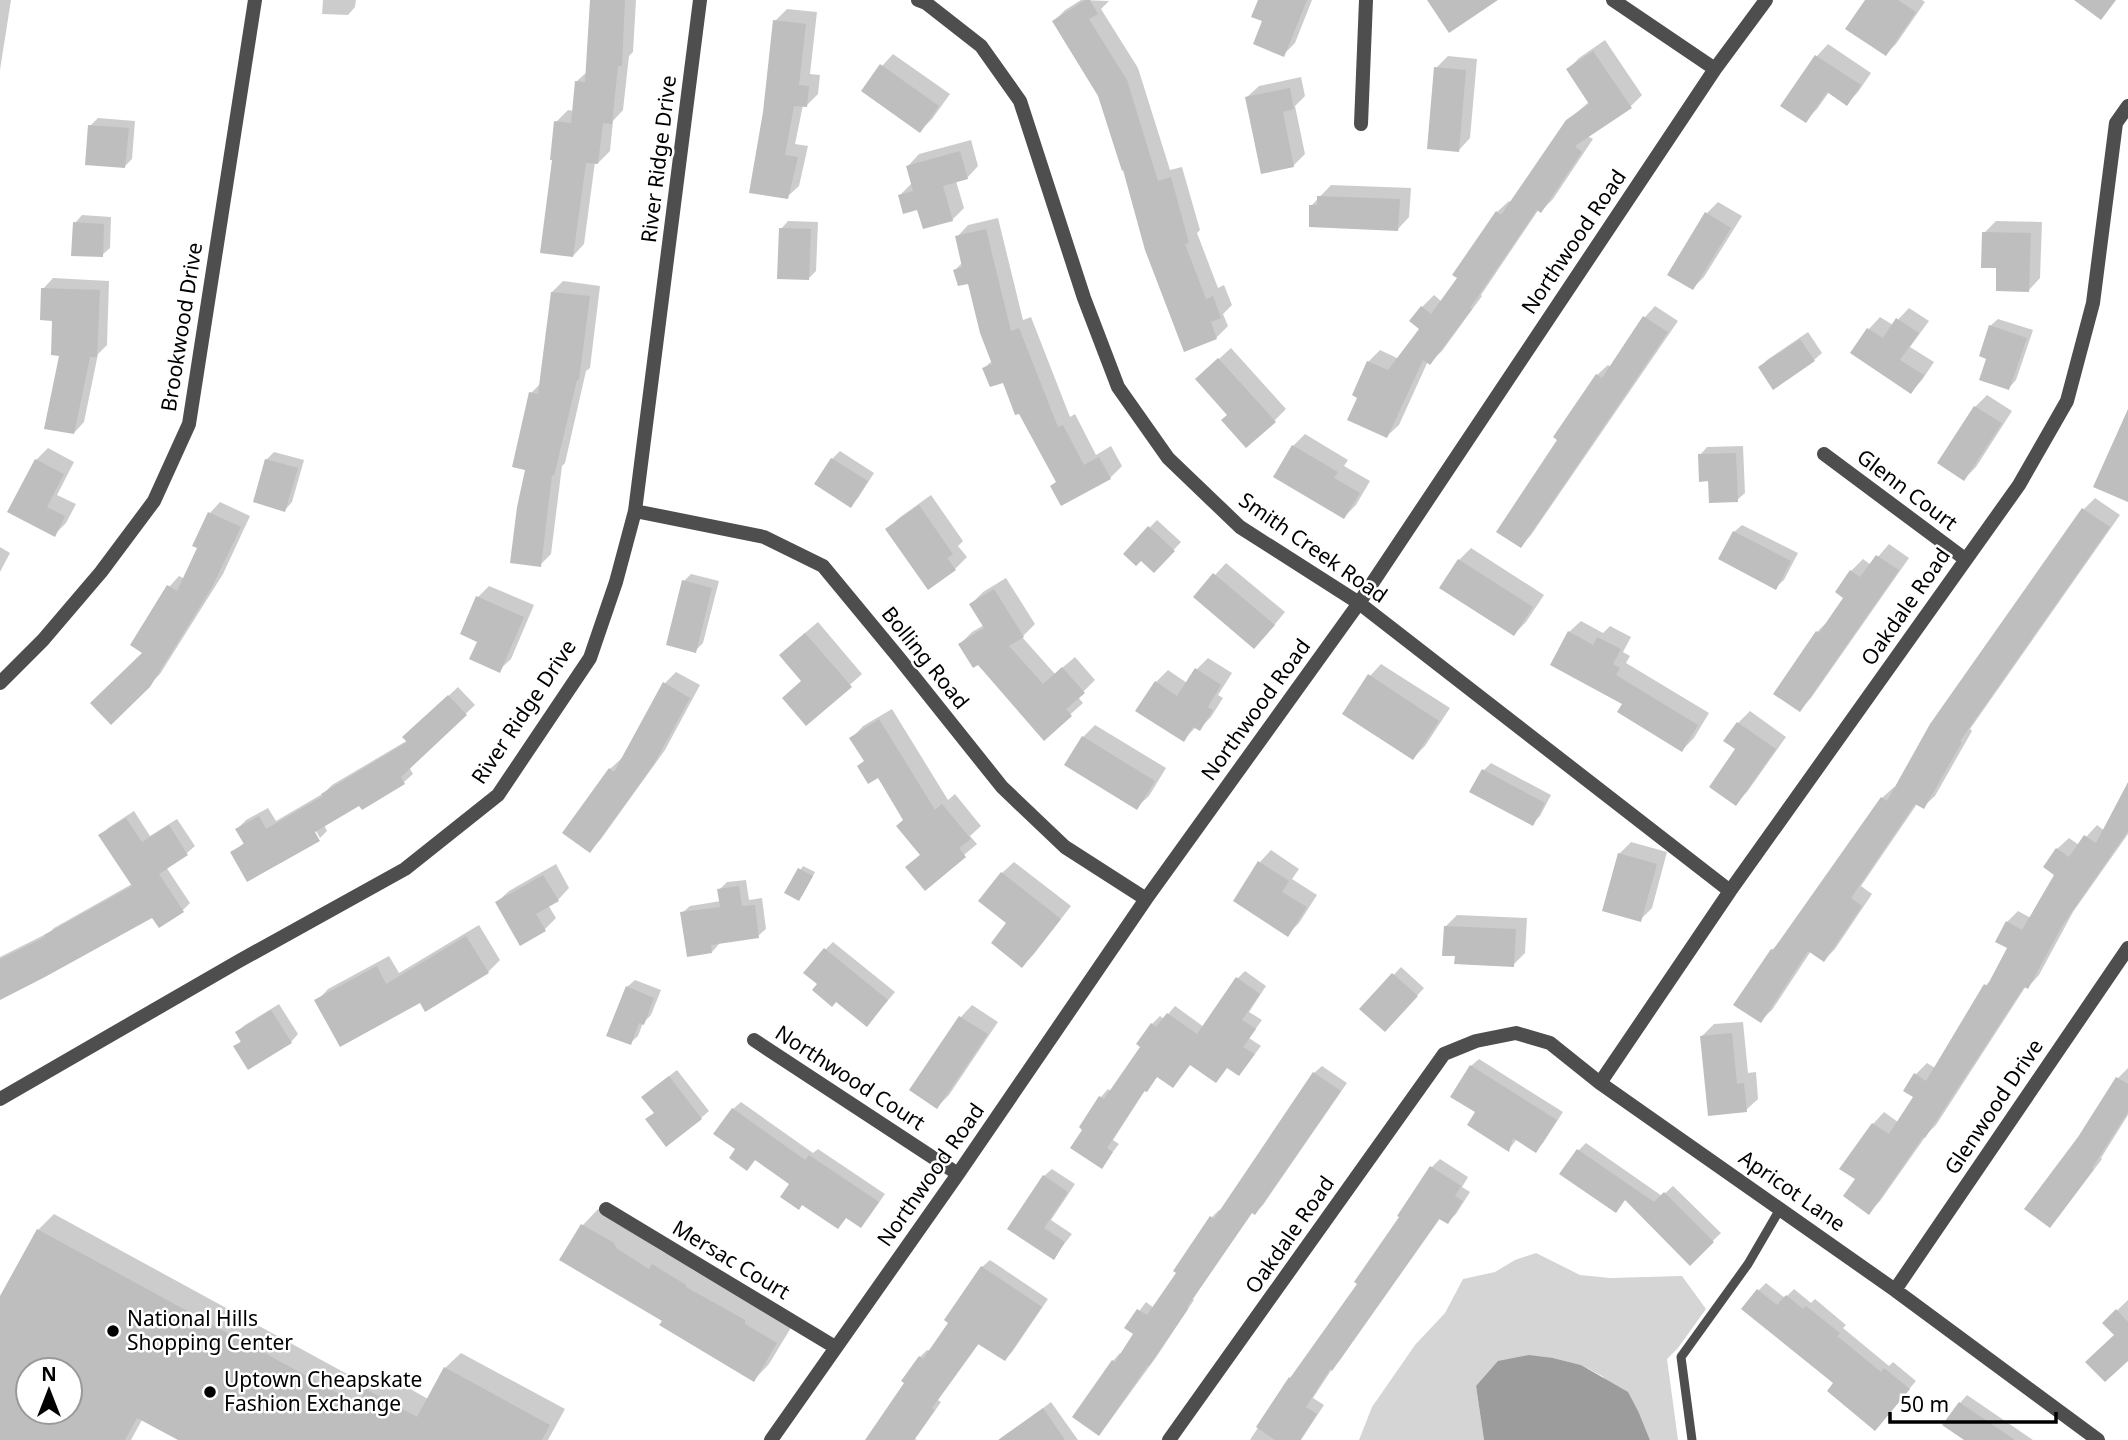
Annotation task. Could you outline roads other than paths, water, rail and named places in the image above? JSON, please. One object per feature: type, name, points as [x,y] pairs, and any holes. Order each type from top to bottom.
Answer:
[{"type":"street","name":"Brookwood Drive","points":[[0,683],[43,640],[102,572],[154,501],[188,424],[255,0]]},
{"type":"street","name":"River Ridge Drive","points":[[0,1099],[405,869],[498,795],[590,658],[616,582],[635,511],[700,0]]},
{"type":"street","name":"Smith Creek Road","points":[[918,0],[981,46],[1020,101],[1084,298],[1118,387],[1168,458],[1240,527],[1359,603],[1730,891]]},
{"type":"street","points":[[1361,124],[1366,0]]},
{"type":"street","points":[[1614,0],[1715,69]]},
{"type":"street","name":"Northwood Road","points":[[771,1440],[958,1174],[1146,899],[1359,603],[1715,69],[1766,0]]},
{"type":"street","name":"Oakdale Road","points":[[1600,1083],[1730,891],[2019,485],[2067,401],[2093,303],[2116,123],[2128,106]]},
{"type":"street","name":"Glenn Court","points":[[1824,454],[1965,559]]},
{"type":"street","name":"Bolling Road","points":[[635,511],[764,537],[822,566],[1002,787],[1065,848],[1146,899]]},
{"type":"street","name":"Glenwood Drive","points":[[1895,1290],[2128,948]]},
{"type":"street","name":"Apricot Lane","points":[[1444,1054],[1476,1041],[1516,1033],[1550,1043],[1600,1083],[1895,1290],[2098,1440]]},
{"type":"street","name":"Northwood Court","points":[[754,1040],[958,1174]]},
{"type":"street","name":"Oakdale Road","points":[[1169,1440],[1444,1054]]},
{"type":"street","name":"Mersac Court","points":[[606,1209],[835,1347]]},
{"type":"lane","points":[[1692,1440],[1681,1357],[1748,1264],[1780,1209]]},
{"type":"place","name":"National Hills Shopping Center","points":[[113,1331]]},
{"type":"place","name":"Uptown Cheapskate Fashion Exchange","points":[[210,1392]]}]
